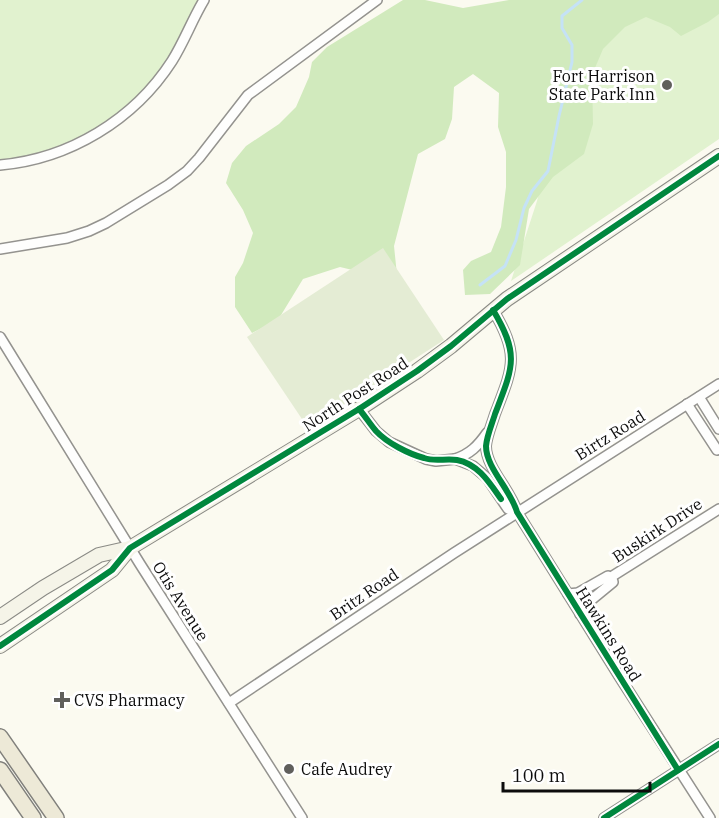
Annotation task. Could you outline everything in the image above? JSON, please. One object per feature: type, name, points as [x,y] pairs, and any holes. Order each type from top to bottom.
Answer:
[{"type":"main road","points":[[0,737],[56,818]]},
{"type":"main road","points":[[0,770],[33,818]]},
{"type":"street","points":[[0,165],[33,160],[71,147],[103,130],[128,111],[167,68],[204,0]]},
{"type":"street","points":[[0,249],[67,238],[89,231],[168,185],[200,158],[248,95],[377,0]]},
{"type":"street","name":"North Post Road","points":[[0,646],[112,570],[130,549],[359,409],[444,351],[526,286],[719,156]]},
{"type":"street","name":"Hawkins Road","points":[[493,310],[508,338],[511,364],[509,379],[489,430],[486,445],[492,466],[514,501],[517,513],[710,818]]},
{"type":"street","name":"Otis Avenue","points":[[0,337],[130,549],[302,818]]},
{"type":"street","name":"Birtz Road","points":[[517,513],[719,384]]},
{"type":"street","points":[[699,397],[719,429]]},
{"type":"street","points":[[687,404],[717,450]]},
{"type":"street","name":"Hawkins Road","points":[[359,409],[376,431],[389,442],[426,459],[436,461],[455,459],[473,466],[487,478],[508,509],[517,513]]},
{"type":"street","points":[[455,459],[473,451],[489,430]]},
{"type":"street","name":"Buskirk Drive","points":[[568,594],[578,594],[608,576],[611,577],[719,509]]},
{"type":"street","name":"Britz Road","points":[[229,702],[517,513]]},
{"type":"street","name":"North Post Road","points":[[0,617],[99,555],[130,549]]},
{"type":"street","name":"Buskirk Drive","points":[[580,614],[585,605],[613,582],[611,577]]},
{"type":"street","points":[[604,818],[719,744]]},
{"type":"green space","points":[[0,0],[204,0],[181,45],[147,92],[88,139],[0,165]]},
{"type":"green space","points":[[403,0],[425,0],[463,8],[509,0],[719,0],[719,14],[681,36],[670,27],[646,17],[625,27],[603,49],[592,75],[593,124],[584,154],[553,177],[529,209],[520,265],[490,294],[465,295],[463,270],[471,261],[491,252],[501,227],[506,187],[506,152],[498,127],[499,93],[473,74],[454,87],[452,119],[445,139],[418,154],[394,246],[397,275],[365,273],[340,267],[303,279],[278,320],[252,333],[235,307],[235,277],[243,263],[253,233],[243,210],[226,183],[232,163],[246,146],[279,124],[296,107],[309,77],[312,62],[327,47]]},
{"type":"green space","points":[[719,0],[719,139],[511,281],[537,201],[572,62],[562,16]]},
{"type":"green space","points":[[383,248],[444,340],[308,428],[247,337]]},
{"type":"waterway","points":[[480,285],[505,266],[516,240],[524,208],[532,191],[548,171],[572,62],[572,45],[562,28],[562,16],[582,0]]},
{"type":"cycle path","points":[[0,646],[112,570],[130,548],[359,409],[417,371],[507,299],[719,156]]},
{"type":"cycle path","points":[[493,310],[507,339],[511,361],[506,384],[488,434],[486,446],[490,462],[517,512],[678,770]]},
{"type":"cycle path","points":[[359,409],[381,435],[405,451],[428,459],[457,460],[471,465],[492,486],[501,499]]},
{"type":"cycle path","points":[[604,818],[719,744]]},
{"type":"place","name":"Fort Harrison State Park Inn","points":[[667,85]]},
{"type":"place","name":"CVS Pharmacy","points":[[62,700]]},
{"type":"place","name":"Cafe Audrey","points":[[289,769]]}]
